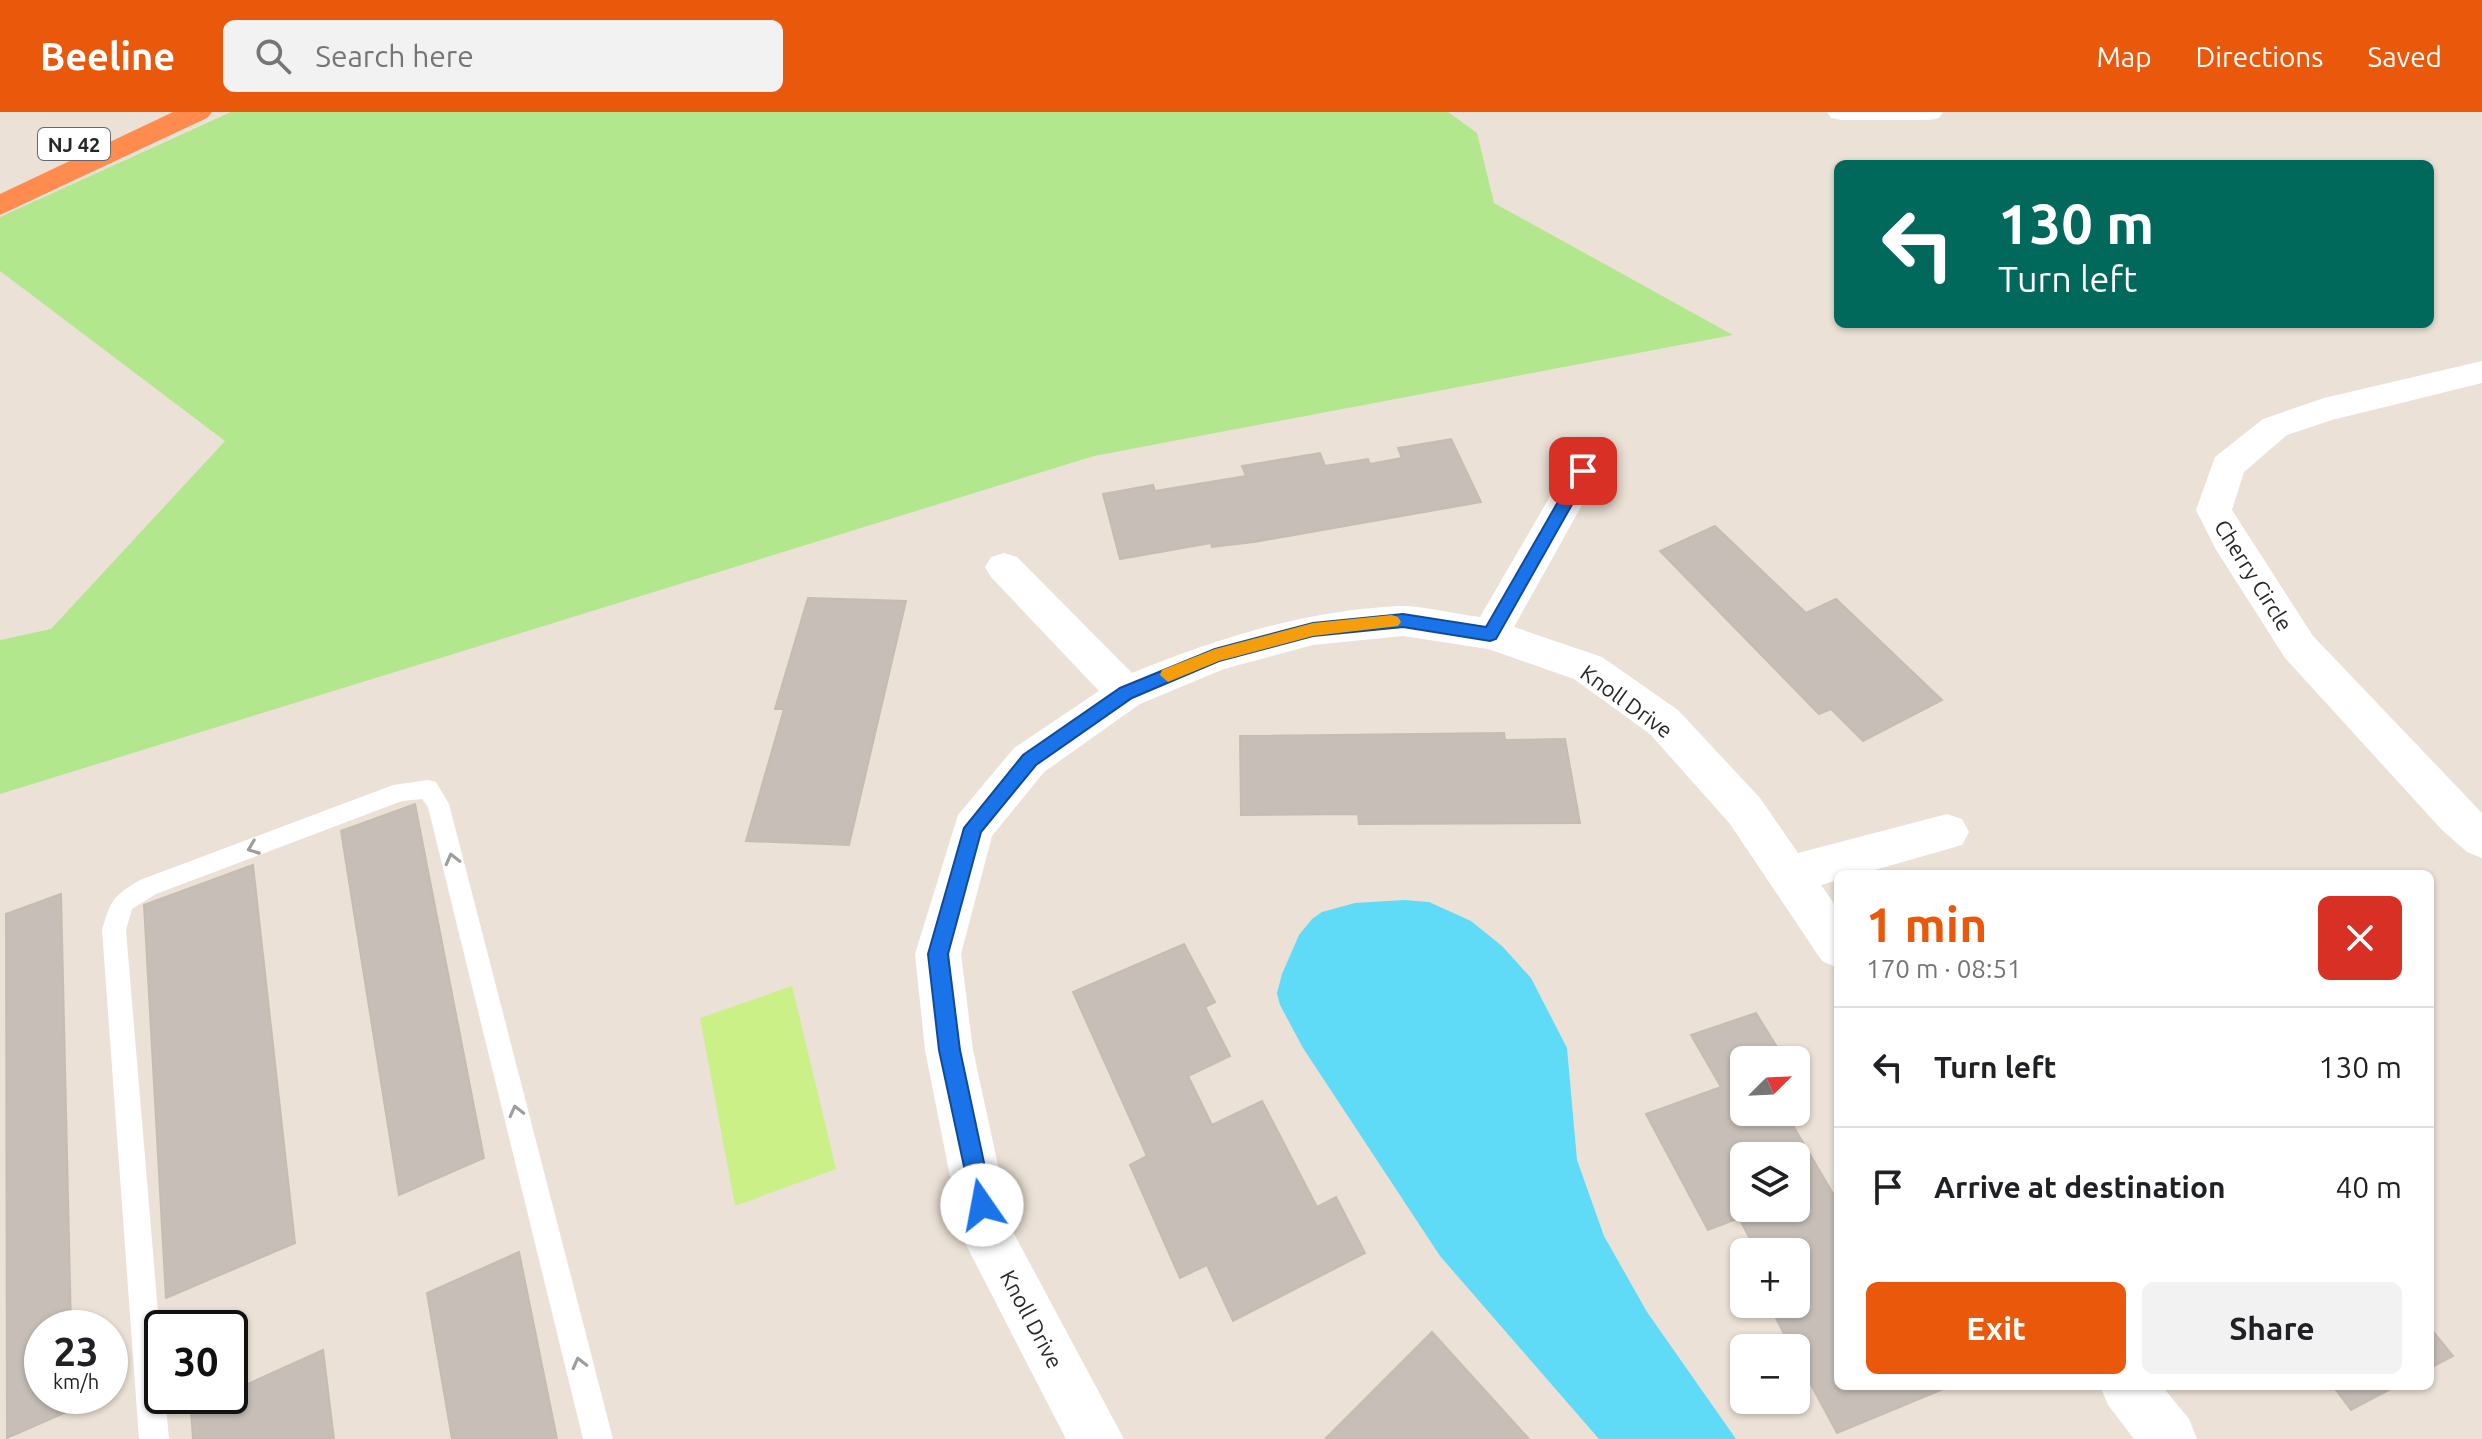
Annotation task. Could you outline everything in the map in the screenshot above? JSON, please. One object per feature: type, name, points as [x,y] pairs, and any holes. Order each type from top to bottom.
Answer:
[{"type":"highway","name":"NJ 42","points":[[0,177],[148,112]]},
{"type":"highway","points":[[0,206],[197,112]]},
{"type":"street","points":[[1841,112],[1929,112]]},
{"type":"street","name":"Cherry Circle","points":[[2482,372],[2324,410],[2275,427],[2228,466],[2214,510],[2228,538],[2299,647],[2457,817],[2482,839]]},
{"type":"street","points":[[1490,634],[1583,471]]},
{"type":"street","points":[[1004,567],[1126,693]]},
{"type":"street","name":"Knoll Drive","points":[[1096,1439],[988,1237],[949,1050],[938,954],[973,828],[1029,760],[1126,693],[1215,656],[1313,630],[1403,621],[1490,634],[1588,668],[1664,722],[1745,811],[1834,941]]},
{"type":"street","points":[[1788,875],[1947,832]]},
{"type":"street","points":[[2130,1390],[2169,1439]]},
{"type":"lane","points":[[154,1439],[114,930],[122,903],[148,887],[401,792],[428,789],[438,804],[598,1439]]},
{"type":"green space","points":[[231,112],[1448,112],[1477,133],[1494,203],[1733,335],[1094,456],[0,794],[0,640],[51,629],[225,441],[0,271],[0,217]]},
{"type":"green space","points":[[792,986],[836,1169],[735,1206],[700,1018]]},
{"type":"water","points":[[1429,902],[1471,921],[1502,946],[1531,978],[1567,1048],[1577,1160],[1604,1236],[1647,1312],[1736,1439],[1599,1439],[1440,1256],[1303,1048],[1280,1005],[1277,993],[1299,935],[1322,912],[1355,903]]},
{"type":"building","points":[[1451,439],[1481,502],[1254,542],[1212,547],[1211,543],[1120,559],[1103,494],[1153,485],[1155,491],[1246,476],[1242,466],[1320,453],[1325,466],[1368,459],[1370,464],[1402,458],[1398,448]]},
{"type":"building","points":[[1715,526],[1806,613],[1836,599],[1942,700],[1863,741],[1831,709],[1819,714],[1660,551]]},
{"type":"building","points":[[808,598],[906,601],[849,845],[746,841],[784,709],[775,709]]},
{"type":"building","points":[[1504,733],[1505,740],[1565,739],[1580,823],[1359,824],[1358,814],[1241,815],[1240,736]]},
{"type":"building","points":[[415,804],[484,1158],[399,1195],[341,831]]},
{"type":"building","points":[[253,865],[295,1243],[166,1298],[144,905]]},
{"type":"building","points":[[61,894],[71,1310],[24,1310],[24,1414],[62,1414],[7,1438],[6,914]]},
{"type":"building","points":[[1184,944],[1215,1002],[1205,1007],[1230,1056],[1188,1076],[1212,1125],[1262,1101],[1317,1207],[1336,1197],[1365,1253],[1233,1321],[1207,1265],[1180,1278],[1130,1165],[1147,1156],[1073,992]]},
{"type":"building","points":[[1756,1013],[1776,1046],[1730,1046],[1730,1126],[1793,1126],[1803,1142],[1730,1142],[1730,1221],[1708,1230],[1646,1114],[1721,1087],[1691,1035]]},
{"type":"building","points":[[1810,1154],[1834,1195],[1834,1390],[1941,1390],[1837,1433],[1810,1383],[1810,1334],[1784,1334],[1776,1318],[1810,1318],[1810,1238],[1750,1238],[1741,1222],[1810,1222]]},
{"type":"building","points":[[519,1252],[557,1439],[452,1439],[427,1293]]},
{"type":"building","points":[[1432,1332],[1529,1439],[1325,1439]]},
{"type":"building","points":[[2434,1333],[2453,1356],[2434,1366]]},
{"type":"building","points":[[323,1350],[334,1439],[193,1439],[191,1414],[248,1414],[248,1384]]},
{"type":"building","points":[[2336,1390],[2388,1390],[2351,1410]]},
{"type":"slow traffic","points":[[1168,675],[1215,656],[1313,630],[1392,622]]},
{"type":"route","points":[[982,1205],[949,1050],[938,954],[973,828],[1029,760],[1126,693],[1215,656],[1313,630],[1403,621],[1490,634],[1583,471]]}]
